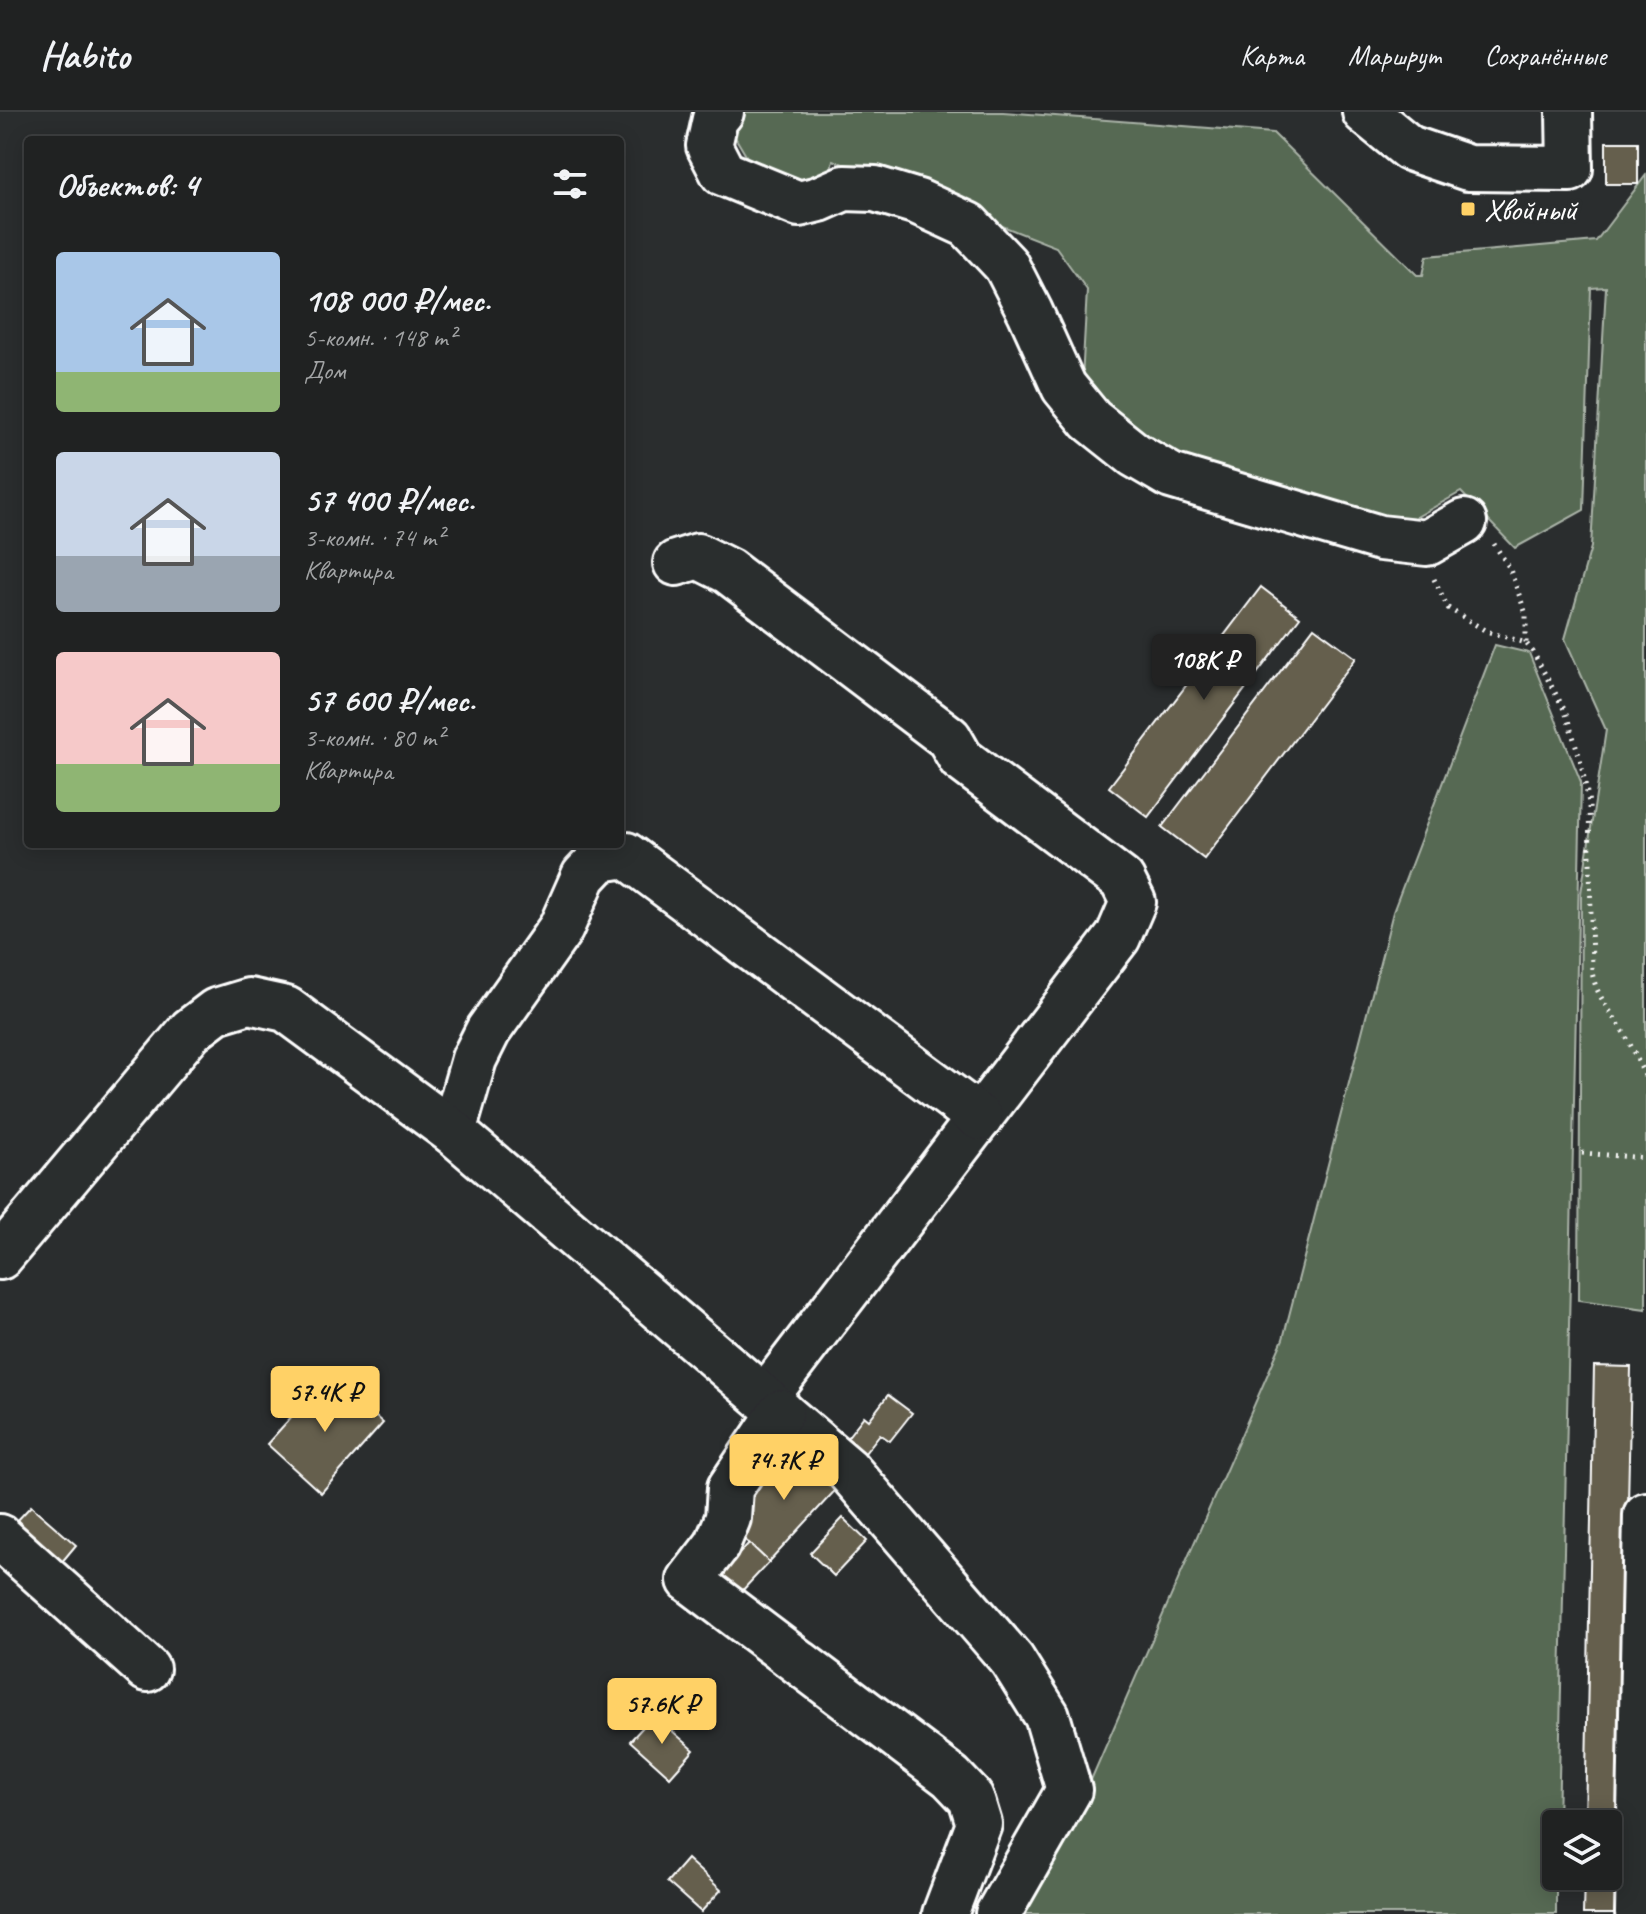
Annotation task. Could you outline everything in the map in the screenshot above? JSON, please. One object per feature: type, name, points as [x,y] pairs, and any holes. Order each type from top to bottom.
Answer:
[{"type":"lane","points":[[721,112],[715,119],[709,146],[723,173],[799,204],[844,188],[875,189],[918,202],[968,225],[1006,265],[1064,387],[1091,420],[1135,455],[1171,476],[1380,538],[1427,543],[1464,522]]},
{"type":"lane","points":[[1365,112],[1409,148],[1468,168],[1570,169],[1569,112]]},
{"type":"lane","points":[[676,563],[698,556],[728,571],[949,738],[961,759],[1122,880],[1133,902],[1118,937],[980,1118],[773,1405],[730,1488],[728,1518],[717,1545],[690,1580],[951,1777],[971,1798],[979,1824],[945,1914]]},
{"type":"lane","points":[[453,1132],[474,1059],[488,1031],[561,928],[584,876],[600,859],[626,855],[980,1118]]},
{"type":"lane","points":[[0,1257],[191,1030],[216,1011],[249,1001],[286,1009],[453,1132],[847,1469],[1012,1660],[1047,1716],[1069,1790],[998,1914]]},
{"type":"lane","points":[[1638,1914],[1646,1515]]},
{"type":"lane","points":[[0,1537],[147,1669]]},
{"type":"path","points":[[1464,522],[1489,537],[1509,567],[1526,614],[1526,643]]},
{"type":"path","points":[[1427,543],[1434,581],[1448,608],[1486,631],[1526,643],[1565,711],[1580,758],[1589,803],[1592,972],[1595,987],[1623,1031],[1646,1078]]},
{"type":"path","points":[[1582,1153],[1646,1158]]},
{"type":"green space","points":[[740,112],[1003,112],[1273,133],[1417,275],[1423,275],[1427,256],[1596,241],[1646,175],[1646,1309],[1579,1300],[1581,893],[1606,730],[1565,639],[1591,547],[1606,287],[1591,288],[1584,510],[1515,548],[1461,492],[1397,528],[1196,472],[1132,432],[1082,380],[1087,290],[1056,247],[833,160],[826,189],[754,169],[726,122]]},
{"type":"green space","points":[[1495,645],[1529,653],[1581,782],[1558,1810],[1542,1810],[1542,1890],[1556,1890],[1556,1914],[1017,1914],[1084,1796],[1283,1339],[1393,912]]},
{"type":"building","points":[[1606,142],[1638,142],[1638,184],[1606,184]]},
{"type":"building","points":[[1261,587],[1300,617],[1148,817],[1109,787]]},
{"type":"building","points":[[1314,627],[1356,658],[1204,859],[1162,827]]},
{"type":"building","points":[[1594,1366],[1631,1367],[1621,1810],[1585,1810]]},
{"type":"building","points":[[329,1375],[383,1423],[321,1493],[267,1444]]},
{"type":"building","points":[[888,1395],[912,1413],[890,1441],[880,1434],[861,1458],[843,1443],[864,1416],[869,1420]]},
{"type":"building","points":[[801,1446],[842,1483],[769,1562],[729,1525],[774,1458],[783,1467]]},
{"type":"building","points":[[31,1506],[76,1545],[61,1563],[15,1523]]},
{"type":"building","points":[[843,1518],[867,1541],[834,1576],[810,1553]]},
{"type":"building","points":[[749,1543],[769,1562],[740,1593],[720,1575]]},
{"type":"building","points":[[654,1715],[694,1750],[670,1777],[630,1741]]},
{"type":"building","points":[[687,1859],[721,1890],[701,1912],[667,1882]]},
{"type":"building","points":[[1584,1890],[1620,1890],[1619,1914],[1583,1914]]},
{"type":"place","name":"Хвойный","points":[[1468,209]]}]
